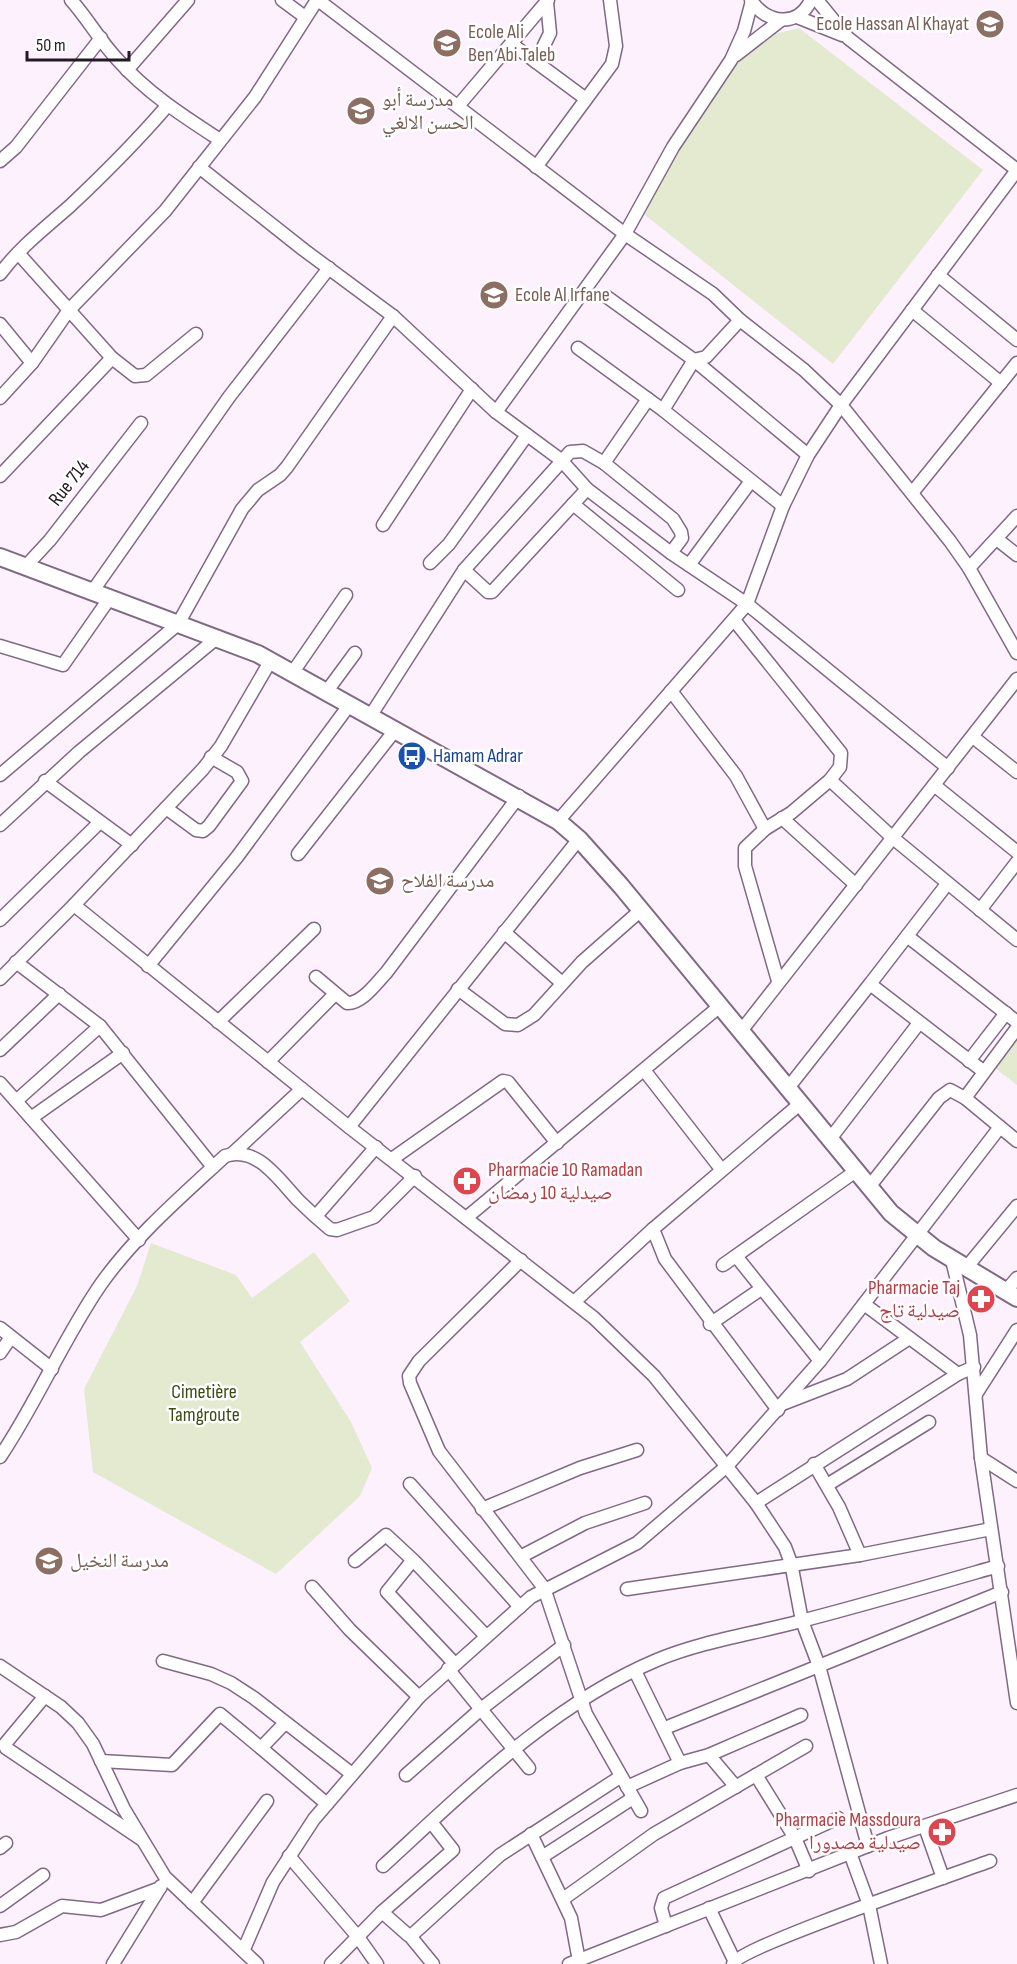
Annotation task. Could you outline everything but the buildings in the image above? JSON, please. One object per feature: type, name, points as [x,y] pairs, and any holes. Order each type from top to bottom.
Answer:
[{"type":"street","points":[[71,0],[127,70],[167,106],[220,140]]},
{"type":"street","points":[[127,70],[188,0]]},
{"type":"street","points":[[282,0],[304,17]]},
{"type":"street","points":[[0,398],[32,363],[69,310],[136,244],[255,97],[304,17],[318,0],[625,234],[713,294],[740,320],[804,370],[842,405],[969,568],[1017,653]]},
{"type":"street","points":[[536,166],[615,56],[610,0]]},
{"type":"street","points":[[752,0],[764,14],[781,20]]},
{"type":"street","points":[[496,412],[625,234],[673,147],[731,60],[744,31],[752,0]]},
{"type":"street","points":[[797,17],[811,0]]},
{"type":"street","points":[[558,821],[747,604],[783,506],[808,455],[842,405],[1017,170],[848,38],[817,0]]},
{"type":"street","points":[[458,106],[513,45],[548,1]]},
{"type":"street","points":[[536,62],[550,33],[548,1]]},
{"type":"street","points":[[731,60],[781,20],[797,17],[848,38]]},
{"type":"street","points":[[1,159],[16,147],[101,38]]},
{"type":"street","points":[[513,45],[586,99]]},
{"type":"street","points":[[2,266],[123,155],[167,106]]},
{"type":"street","points":[[199,167],[393,316],[496,412],[561,460],[586,489],[671,553],[747,604],[948,768]]},
{"type":"street","points":[[18,253],[112,358],[135,376],[142,377],[196,334]]},
{"type":"street","points":[[92,592],[229,397],[328,268]]},
{"type":"street","points":[[938,275],[1017,340]]},
{"type":"street","points":[[607,297],[694,360],[808,455]]},
{"type":"street","points":[[912,310],[1001,383]]},
{"type":"street","points":[[0,775],[178,624],[242,509],[258,490],[280,475],[393,316]]},
{"type":"street","points":[[663,410],[694,360],[706,357],[740,320]]},
{"type":"street","points":[[0,324],[32,363]]},
{"type":"street","points":[[578,348],[663,410],[783,506]]},
{"type":"street","points":[[0,476],[112,358]]},
{"type":"street","points":[[912,493],[1017,363]]},
{"type":"street","points":[[383,525],[472,389]]},
{"type":"street","points":[[604,464],[648,399]]},
{"type":"street","name":"Rue 714","points":[[26,566],[50,540],[141,423]]},
{"type":"street","points":[[430,563],[449,544],[527,435]]},
{"type":"street","points":[[371,715],[464,570],[570,452],[583,451],[604,464],[678,526],[682,538],[671,553]]},
{"type":"street","points":[[689,565],[751,481]]},
{"type":"street","points":[[464,570],[488,592],[492,592],[586,489]]},
{"type":"street","points":[[573,504],[678,590]]},
{"type":"street","points":[[969,568],[998,540],[1017,516]]},
{"type":"street","points":[[998,540],[1017,555]]},
{"type":"street","points":[[0,557],[218,637],[271,660],[519,796],[558,821],[579,839],[641,910],[891,1213],[915,1235],[1011,1295],[1017,1278]]},
{"type":"street","points":[[293,672],[346,595]]},
{"type":"street","points":[[0,646],[63,665],[109,598]]},
{"type":"street","points":[[734,620],[841,753],[840,767],[830,780],[765,829],[745,848],[745,866],[778,981]]},
{"type":"street","points":[[0,825],[45,781],[218,637]]},
{"type":"street","points":[[327,691],[355,654]]},
{"type":"street","points":[[213,1167],[100,1026],[59,994],[6,968],[74,905],[212,757],[271,660]]},
{"type":"street","points":[[741,1031],[778,981],[1017,680]]},
{"type":"street","points":[[671,691],[736,776],[765,829]]},
{"type":"street","points":[[148,966],[237,857],[350,704]]},
{"type":"street","points":[[298,854],[396,729]]},
{"type":"street","points":[[972,737],[1017,772]]},
{"type":"street","points":[[166,808],[196,830],[203,831],[209,826],[242,780],[237,772],[212,757]]},
{"type":"street","points":[[830,780],[893,838],[1017,940]]},
{"type":"street","points":[[45,781],[99,823],[132,845]]},
{"type":"street","points":[[934,785],[1017,852]]},
{"type":"street","points":[[316,977],[344,1002],[353,1003],[387,973],[519,796]]},
{"type":"street","points":[[782,818],[856,885]]},
{"type":"street","points":[[0,920],[99,823]]},
{"type":"street","points":[[349,1127],[579,839]]},
{"type":"street","points":[[980,910],[1017,862]]},
{"type":"street","points":[[788,1088],[947,884]]},
{"type":"street","points":[[74,905],[349,1127],[415,1176],[574,1302],[647,1368],[756,1503],[781,1540],[791,1563],[802,1621],[819,1666],[868,1846]]},
{"type":"street","points":[[458,989],[510,1026],[518,1025],[534,1015],[562,983],[641,910]]},
{"type":"street","points":[[218,1022],[314,929]]},
{"type":"street","points":[[504,932],[562,983]]},
{"type":"street","points":[[907,936],[1017,1022]]},
{"type":"street","points":[[870,984],[983,1071]]},
{"type":"street","points":[[0,1050],[59,994]]},
{"type":"street","points":[[268,1062],[335,994]]},
{"type":"street","points":[[466,1218],[720,1006]]},
{"type":"street","points":[[969,1061],[1006,1013]]},
{"type":"street","points":[[830,1139],[918,1023]]},
{"type":"street","points":[[16,1101],[100,1026]]},
{"type":"street","points":[[965,1098],[1017,1028]]},
{"type":"street","points":[[31,1118],[123,1053]]},
{"type":"street","points":[[644,1070],[721,1169]]},
{"type":"street","points":[[392,1159],[503,1080],[508,1082],[557,1143]]},
{"type":"street","points":[[0,1083],[139,1240]]},
{"type":"street","points":[[232,1154],[302,1089]]},
{"type":"street","points":[[869,1187],[939,1098],[950,1090],[965,1098],[1017,1141]]},
{"type":"street","points":[[574,1302],[721,1169],[801,1103]]},
{"type":"street","points":[[244,1949],[263,1901],[289,1856],[327,1804],[419,1697],[451,1666],[544,1588],[637,1543],[727,1466],[820,1361],[999,1127]]},
{"type":"street","points":[[315,1216],[376,1147]]},
{"type":"street","points":[[0,1457],[20,1428],[100,1286],[119,1260],[225,1156],[232,1154],[248,1156],[268,1166],[315,1216],[337,1230],[374,1217],[415,1176]]},
{"type":"street","points":[[723,1265],[856,1171]]},
{"type":"street","points":[[959,1264],[1017,1206]]},
{"type":"street","points":[[653,1229],[665,1259],[710,1324],[781,1406]]},
{"type":"street","points":[[736,1256],[820,1361]]},
{"type":"street","points":[[521,1260],[418,1361],[409,1376],[412,1390],[440,1451],[482,1509],[522,1556],[544,1588],[581,1700],[641,1811]]},
{"type":"street","points":[[959,1264],[974,1367],[981,1458],[1017,1703]]},
{"type":"street","points":[[710,1324],[761,1289]]},
{"type":"street","points":[[864,1304],[958,1374]]},
{"type":"street","points":[[0,1328],[52,1370]]},
{"type":"street","points":[[976,1394],[1017,1330]]},
{"type":"street","points":[[0,1353],[11,1337]]},
{"type":"street","points":[[781,1406],[847,1379],[908,1339]]},
{"type":"street","points":[[756,1503],[958,1374],[974,1367]]},
{"type":"street","points":[[827,1485],[929,1422]]},
{"type":"street","points":[[482,1509],[580,1468],[637,1450]]},
{"type":"street","points":[[981,1458],[1017,1481]]},
{"type":"street","points":[[814,1464],[827,1485],[860,1555]]},
{"type":"street","points":[[411,1484],[520,1606]]},
{"type":"street","points":[[522,1556],[585,1523],[645,1503]]},
{"type":"street","points":[[627,1589],[791,1563],[860,1555],[991,1529]]},
{"type":"street","points":[[355,1561],[386,1535],[486,1636]]},
{"type":"street","points":[[414,1561],[387,1592],[451,1666],[481,1709],[529,1768]]},
{"type":"street","points":[[383,1866],[514,1750],[581,1700],[656,1660],[704,1644],[802,1621],[998,1566]]},
{"type":"street","points":[[312,1587],[350,1630],[419,1697]]},
{"type":"street","points":[[665,1728],[1002,1592]]},
{"type":"street","points":[[406,1775],[481,1709],[564,1645]]},
{"type":"street","points":[[163,1661],[211,1674],[231,1683],[352,1774]]},
{"type":"street","points":[[0,1666],[45,1696],[78,1723],[101,1761],[124,1809],[145,1841],[163,1883],[192,1903],[244,1949],[257,1964]]},
{"type":"street","points":[[635,1671],[680,1762]]},
{"type":"street","points":[[45,1696],[11,1735],[5,1744],[6,1748],[145,1841]]},
{"type":"street","points":[[101,1761],[172,1765],[220,1714],[327,1804]]},
{"type":"street","points":[[410,1936],[483,1869],[531,1834],[680,1762],[709,1755],[801,1715]]},
{"type":"street","points":[[261,1748],[285,1723]]},
{"type":"street","points":[[563,1899],[654,1834],[806,1746]]},
{"type":"street","points":[[709,1755],[736,1787]]},
{"type":"street","points":[[756,1775],[795,1838],[809,1870]]},
{"type":"street","points":[[542,1857],[627,1787]]},
{"type":"street","points":[[531,1834],[571,1918],[578,1963],[709,1908],[868,1846],[1017,1795]]},
{"type":"street","points":[[192,1903],[267,1801]]},
{"type":"street","points":[[666,1926],[661,1908],[664,1898],[838,1818]]},
{"type":"street","points":[[331,1964],[382,1912],[453,1850],[431,1822]]},
{"type":"street","points":[[925,1827],[943,1878]]},
{"type":"street","points":[[850,1853],[869,1905],[881,1964]]},
{"type":"street","points":[[289,1856],[378,1964]]},
{"type":"street","points":[[709,1908],[734,1962],[869,1905],[990,1861]]},
{"type":"street","points":[[0,1905],[43,1875]]},
{"type":"street","points":[[3,1931],[23,1928],[62,1906],[101,1910],[163,1883]]},
{"type":"street","points":[[112,1964],[163,1883]]},
{"type":"street","points":[[382,1912],[410,1936],[433,1964]]},
{"type":"green space","points":[[799,28],[983,170],[833,364],[645,215],[671,152],[754,39]]},
{"type":"green space","points":[[1017,1031],[1017,1085],[991,1065]]},
{"type":"green space","name":"Cimetière Tamgroute","points":[[151,1243],[236,1275],[252,1298],[314,1252],[350,1301],[300,1342],[351,1422],[372,1468],[360,1496],[276,1574],[93,1472],[84,1389],[137,1286]]},
{"type":"place","name":"Ecole Hassan Al Khayat","points":[[990,24]]},
{"type":"place","name":"Ecole Ali Ben Abi Taleb","points":[[447,43]]},
{"type":"place","name":"مدرسة أبو الحسن الالغي","points":[[361,111]]},
{"type":"place","name":"Ecole Al Irfane","points":[[494,295]]},
{"type":"place","name":"Hamam Adrar","points":[[412,756]]},
{"type":"place","name":"مدرسة الفلاح","points":[[380,881]]},
{"type":"place","name":"Pharmacie 10 Ramadan صيدلية 10 رمضان","points":[[467,1181]]},
{"type":"place","name":"Pharmacie Taj صيدلية تاج","points":[[981,1299]]},
{"type":"place","name":"مدرسة النخيل","points":[[49,1561]]},
{"type":"place","name":"Pharmacie Massdoura صيدلية مصدورا","points":[[942,1832]]}]
